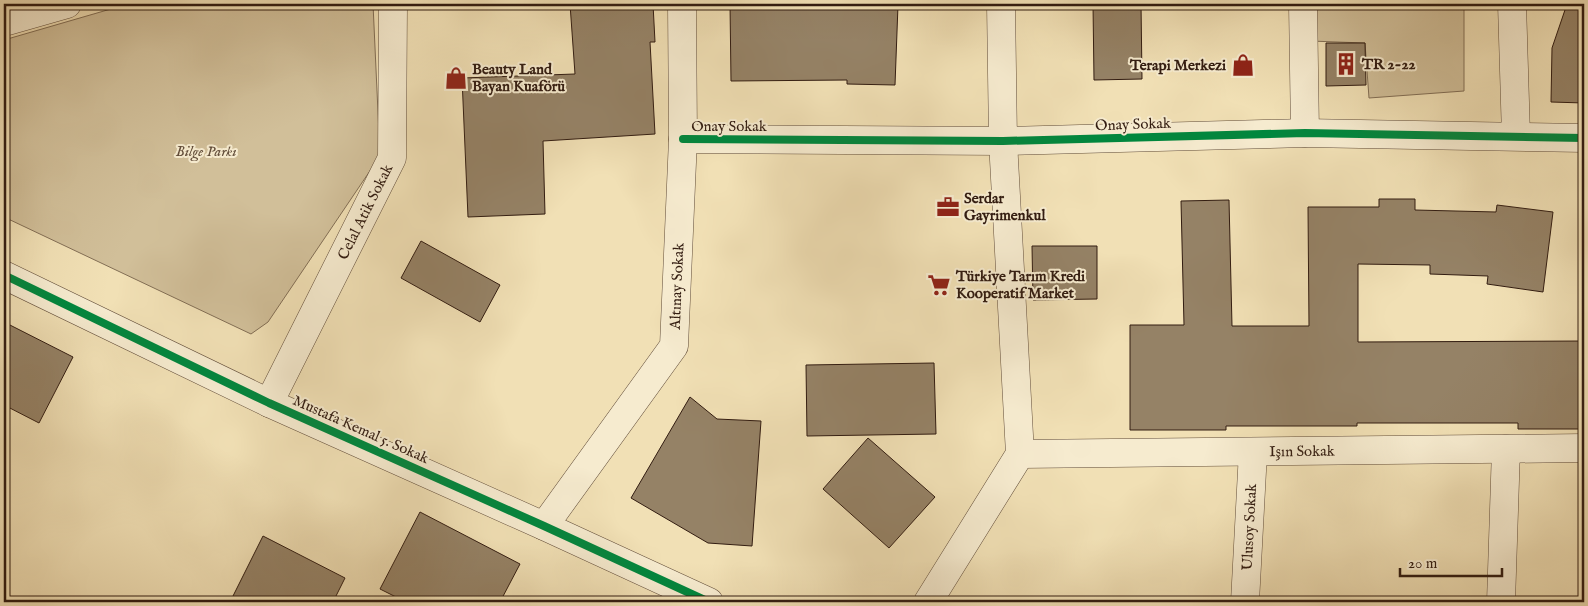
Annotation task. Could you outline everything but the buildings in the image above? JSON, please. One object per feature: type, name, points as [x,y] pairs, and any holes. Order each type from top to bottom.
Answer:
[{"type":"street","points":[[4,22],[67,4]]},
{"type":"street","name":"Celal Atik Sokak","points":[[269,403],[392,158],[393,4]]},
{"type":"street","name":"Altınay Sokak","points":[[544,526],[674,346],[683,139],[682,4]]},
{"type":"street","points":[[928,602],[1020,454],[1003,141],[1001,4]]},
{"type":"street","points":[[1303,4],[1305,133]]},
{"type":"street","points":[[1512,4],[1516,136]]},
{"type":"street","name":"Onay Sokak","points":[[683,139],[1003,141],[1305,133],[1584,138]]},
{"type":"street","name":"Mustafa Kemal 5. Sokak","points":[[4,275],[269,403],[709,602]]},
{"type":"street","name":"Işın Sokak","points":[[1020,454],[1584,448]]},
{"type":"street","points":[[1501,602],[1506,449]]},
{"type":"street","name":"Ulusoy Sokak","points":[[1245,602],[1253,452]]},
{"type":"green space","name":"Bilge Parkı","points":[[128,4],[373,4],[380,156],[268,322],[251,334],[4,217],[4,40]]},
{"type":"green space","points":[[1309,4],[1464,4],[1464,91],[1369,98],[1365,43],[1310,41]]},
{"type":"cycle path","points":[[683,139],[1003,141],[1305,133],[1584,138]]},
{"type":"cycle path","points":[[4,275],[269,403],[709,602]]},
{"type":"place","name":"TR 2-22","points":[[1346,64]]},
{"type":"place","name":"Terapi Merkezi","points":[[1243,65]]},
{"type":"place","name":"Beauty Land Bayan Kuaförü","points":[[456,78]]},
{"type":"place","name":"Serdar Gayrimenkul","points":[[948,207]]},
{"type":"place","name":"Türkiye Tarım Kredi Kooperatif Market","points":[[939,285]]}]
